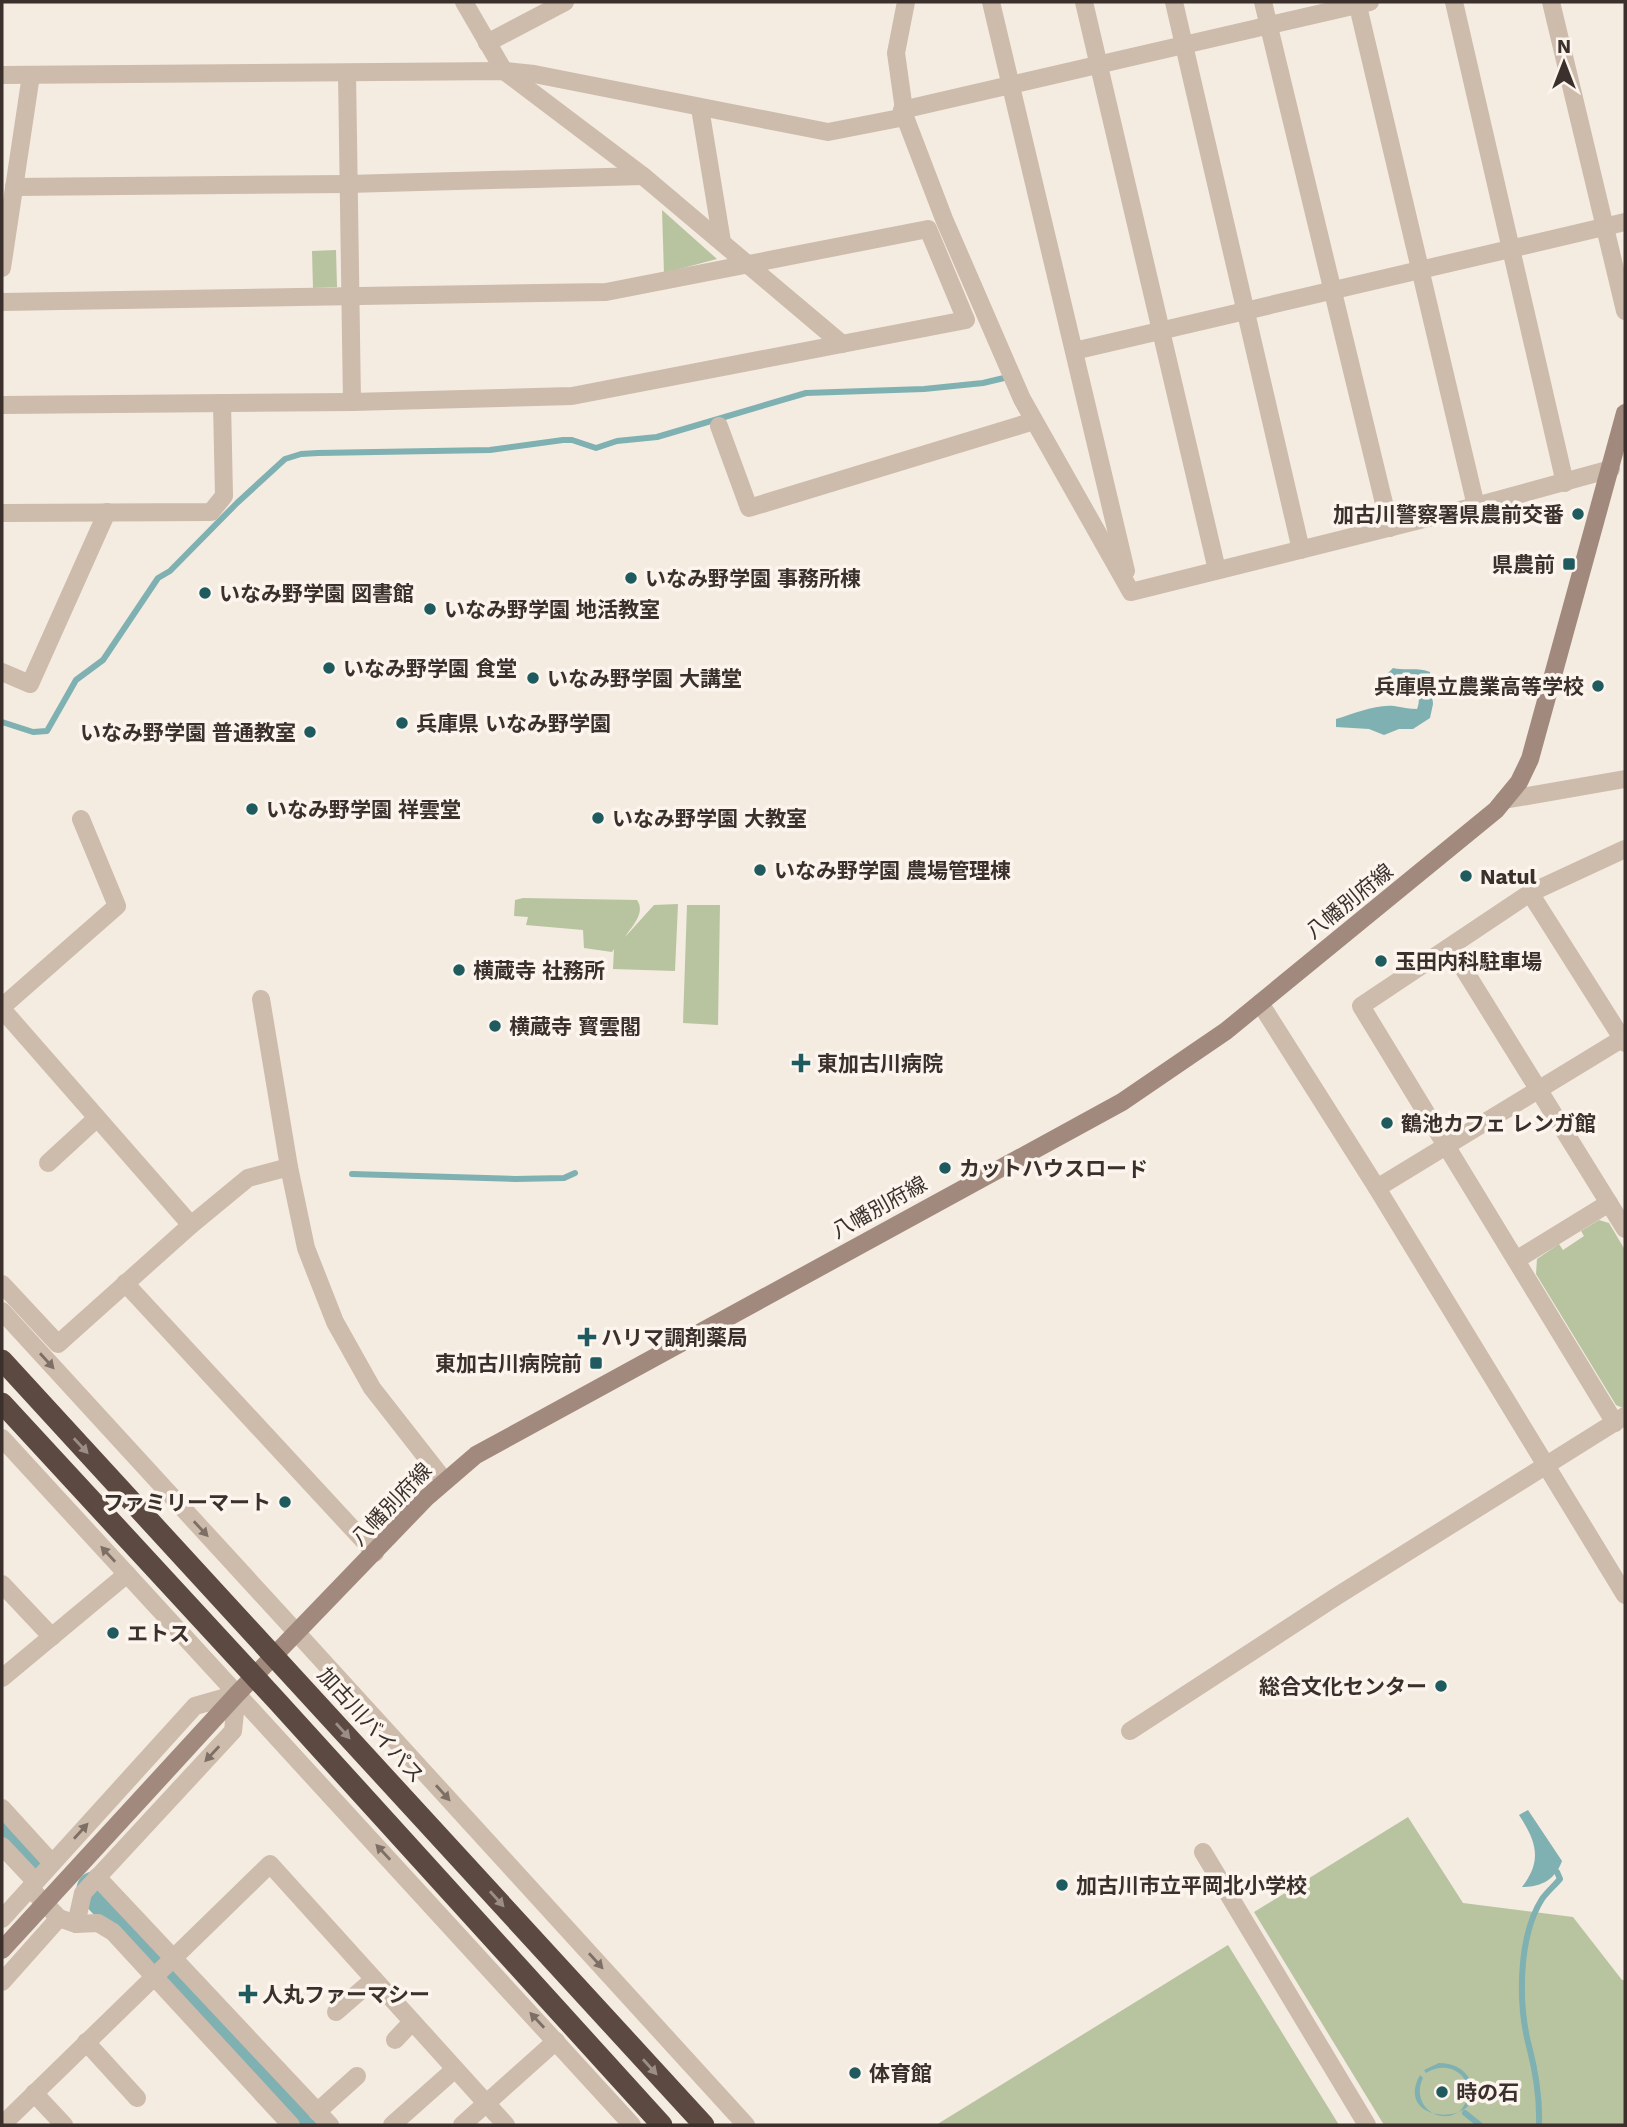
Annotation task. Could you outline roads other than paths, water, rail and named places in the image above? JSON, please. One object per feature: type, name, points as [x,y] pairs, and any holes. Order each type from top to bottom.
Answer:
[{"type":"highway","name":"加古川バイパス","points":[[2,1360],[704,2125]]},
{"type":"highway","points":[[2,1403],[662,2125]]},
{"type":"main road","name":"八幡別府線","points":[[2,1950],[237,1694],[298,1634],[444,1480],[475,1455],[1122,1101],[1226,1031],[1479,824],[1519,782],[1530,759],[1625,413]]},
{"type":"street","points":[[464,2],[504,71],[643,176],[842,344]]},
{"type":"street","points":[[487,43],[565,2]]},
{"type":"street","points":[[906,2],[896,53],[904,114],[949,231],[1022,399],[1131,592]]},
{"type":"street","points":[[991,2],[1131,592]]},
{"type":"street","points":[[1084,2],[1217,570]]},
{"type":"street","points":[[1174,2],[1301,550]]},
{"type":"street","points":[[1264,2],[1390,528]]},
{"type":"street","points":[[1454,2],[1564,483]]},
{"type":"street","points":[[1551,2],[1625,311]]},
{"type":"street","points":[[2,75],[504,71],[534,74],[828,132],[1010,85],[1362,3],[1420,271],[1476,506]]},
{"type":"street","points":[[347,73],[352,402]]},
{"type":"street","points":[[2,268],[31,75]]},
{"type":"street","points":[[700,108],[722,242]]},
{"type":"street","points":[[14,187],[348,184],[643,176]]},
{"type":"street","points":[[1074,351],[1625,222]]},
{"type":"street","points":[[2,302],[606,292],[928,229],[966,320],[572,396],[352,402],[2,405]]},
{"type":"street","points":[[2,513],[211,512],[224,496],[222,403]]},
{"type":"street","points":[[719,426],[749,509],[1034,421]]},
{"type":"street","points":[[1131,592],[1476,506],[1611,469]]},
{"type":"street","points":[[2,672],[30,684],[107,512]]},
{"type":"street","points":[[1504,800],[1625,779]]},
{"type":"street","points":[[81,819],[117,906],[2,1008],[191,1225]]},
{"type":"street","points":[[1130,1731],[1337,1596],[1620,1420],[1516,1260],[1361,1006],[1530,893],[1625,849]]},
{"type":"street","points":[[1377,1188],[1624,1040],[1530,893]]},
{"type":"street","points":[[1450,947],[1625,1229]]},
{"type":"street","points":[[261,999],[289,1167],[306,1248],[335,1322],[372,1388],[444,1480]]},
{"type":"street","points":[[1259,1003],[1377,1188],[1625,1595]]},
{"type":"street","points":[[48,1163],[97,1118]]},
{"type":"street","points":[[2,1284],[58,1344],[191,1225],[248,1178],[289,1167]]},
{"type":"street","points":[[1516,1260],[1609,1203]]},
{"type":"street","points":[[125,1283],[251,1423],[375,1553]]},
{"type":"street","points":[[2,1311],[746,2125]]},
{"type":"street","points":[[2,1438],[632,2125]]},
{"type":"street","points":[[2,1678],[127,1574]]},
{"type":"street","points":[[2,1584],[52,1637]]},
{"type":"street","points":[[2,1919],[195,1706],[237,1694]]},
{"type":"street","points":[[2,1982],[67,1921],[97,1877],[233,1731],[237,1694]]},
{"type":"street","points":[[2,1808],[52,1863]]},
{"type":"street","points":[[2,1846],[32,1884],[67,1921],[98,1923],[164,1966],[323,2119],[357,2076]]},
{"type":"street","points":[[1203,1852],[1367,2125]]},
{"type":"street","points":[[2,2125],[270,1864],[506,2125]]},
{"type":"street","points":[[97,1877],[291,2125]]},
{"type":"street","points":[[336,2012],[374,1979]]},
{"type":"street","points":[[395,2039],[412,2022]]},
{"type":"street","points":[[86,2042],[137,2098]]},
{"type":"street","points":[[462,2125],[556,2042]]},
{"type":"street","points":[[393,2125],[455,2069]]},
{"type":"street","points":[[34,2093],[64,2125]]},
{"type":"water","points":[[1393,668],[1430,672],[1433,704],[1430,718],[1413,729],[1399,729],[1384,735],[1369,729],[1336,727],[1336,719],[1372,708],[1387,706],[1417,709],[1418,697],[1413,685],[1384,685],[1382,679]]},
{"type":"water","points":[[1528,1810],[1562,1861],[1551,1878],[1535,1886],[1522,1887],[1529,1877],[1535,1859],[1530,1833],[1519,1815]]},
{"type":"water","points":[[1444,2063],[1464,2072],[1470,2080],[1473,2095],[1468,2106],[1460,2111],[1468,2093],[1467,2084],[1462,2077],[1447,2068],[1426,2073],[1424,2070]]},
{"type":"water","points":[[1420,2075],[1423,2078],[1420,2096],[1423,2104],[1432,2113],[1419,2104],[1415,2092]]},
{"type":"waterway","points":[[2,722],[33,732],[47,731],[76,680],[103,660],[158,578],[170,571],[285,459],[318,453],[490,450],[563,440],[572,440],[596,448],[617,441],[657,437],[806,393],[924,389],[1004,378]]},
{"type":"waterway","points":[[352,1174],[515,1179],[564,1178],[575,1173]]},
{"type":"waterway","points":[[2,1827],[37,1866]]},
{"type":"waterway","points":[[1539,2125],[1537,2085],[1523,2011],[1522,1971],[1528,1932],[1534,1915],[1542,1899],[1560,1879],[1557,1872]]},
{"type":"waterway","points":[[94,1889],[313,2125]]},
{"type":"waterway","points":[[1465,2113],[1480,2125]]},
{"type":"place","name":"加古川警察署県農前交番","points":[[1578,514]]},
{"type":"place","name":"県農前","points":[[1569,564]]},
{"type":"place","name":"いなみ野学園 事務所棟","points":[[631,578]]},
{"type":"place","name":"いなみ野学園 図書館","points":[[205,593]]},
{"type":"place","name":"いなみ野学園 地活教室","points":[[430,609]]},
{"type":"place","name":"いなみ野学園 食堂","points":[[329,668]]},
{"type":"place","name":"いなみ野学園 大講堂","points":[[533,678]]},
{"type":"place","name":"兵庫県立農業高等学校","points":[[1598,686]]},
{"type":"place","name":"兵庫県 いなみ野学園","points":[[402,723]]},
{"type":"place","name":"いなみ野学園 普通教室","points":[[310,732]]},
{"type":"place","name":"いなみ野学園 祥雲堂","points":[[252,809]]},
{"type":"place","name":"いなみ野学園 大教室","points":[[598,818]]},
{"type":"place","name":"いなみ野学園 農場管理棟","points":[[760,870]]},
{"type":"place","name":"Natul","points":[[1466,876]]},
{"type":"place","name":"玉田内科駐車場","points":[[1381,961]]},
{"type":"place","name":"横蔵寺 社務所","points":[[459,970]]},
{"type":"place","name":"横蔵寺 寳雲閣","points":[[495,1026]]},
{"type":"place","name":"東加古川病院","points":[[801,1063]]},
{"type":"place","name":"鶴池カフェ レンガ館","points":[[1387,1123]]},
{"type":"place","name":"カットハウスロード","points":[[945,1168]]},
{"type":"place","name":"ハリマ調剤薬局","points":[[587,1337]]},
{"type":"place","name":"東加古川病院前","points":[[596,1363]]},
{"type":"place","name":"ファミリーマート","points":[[285,1502]]},
{"type":"place","name":"エトス","points":[[113,1633]]},
{"type":"place","name":"総合文化センター","points":[[1441,1686]]},
{"type":"place","name":"加古川市立平岡北小学校","points":[[1062,1885]]},
{"type":"place","name":"人丸ファーマシー","points":[[248,1994]]},
{"type":"place","name":"体育館","points":[[855,2073]]},
{"type":"place","name":"時の石","points":[[1442,2092]]}]
